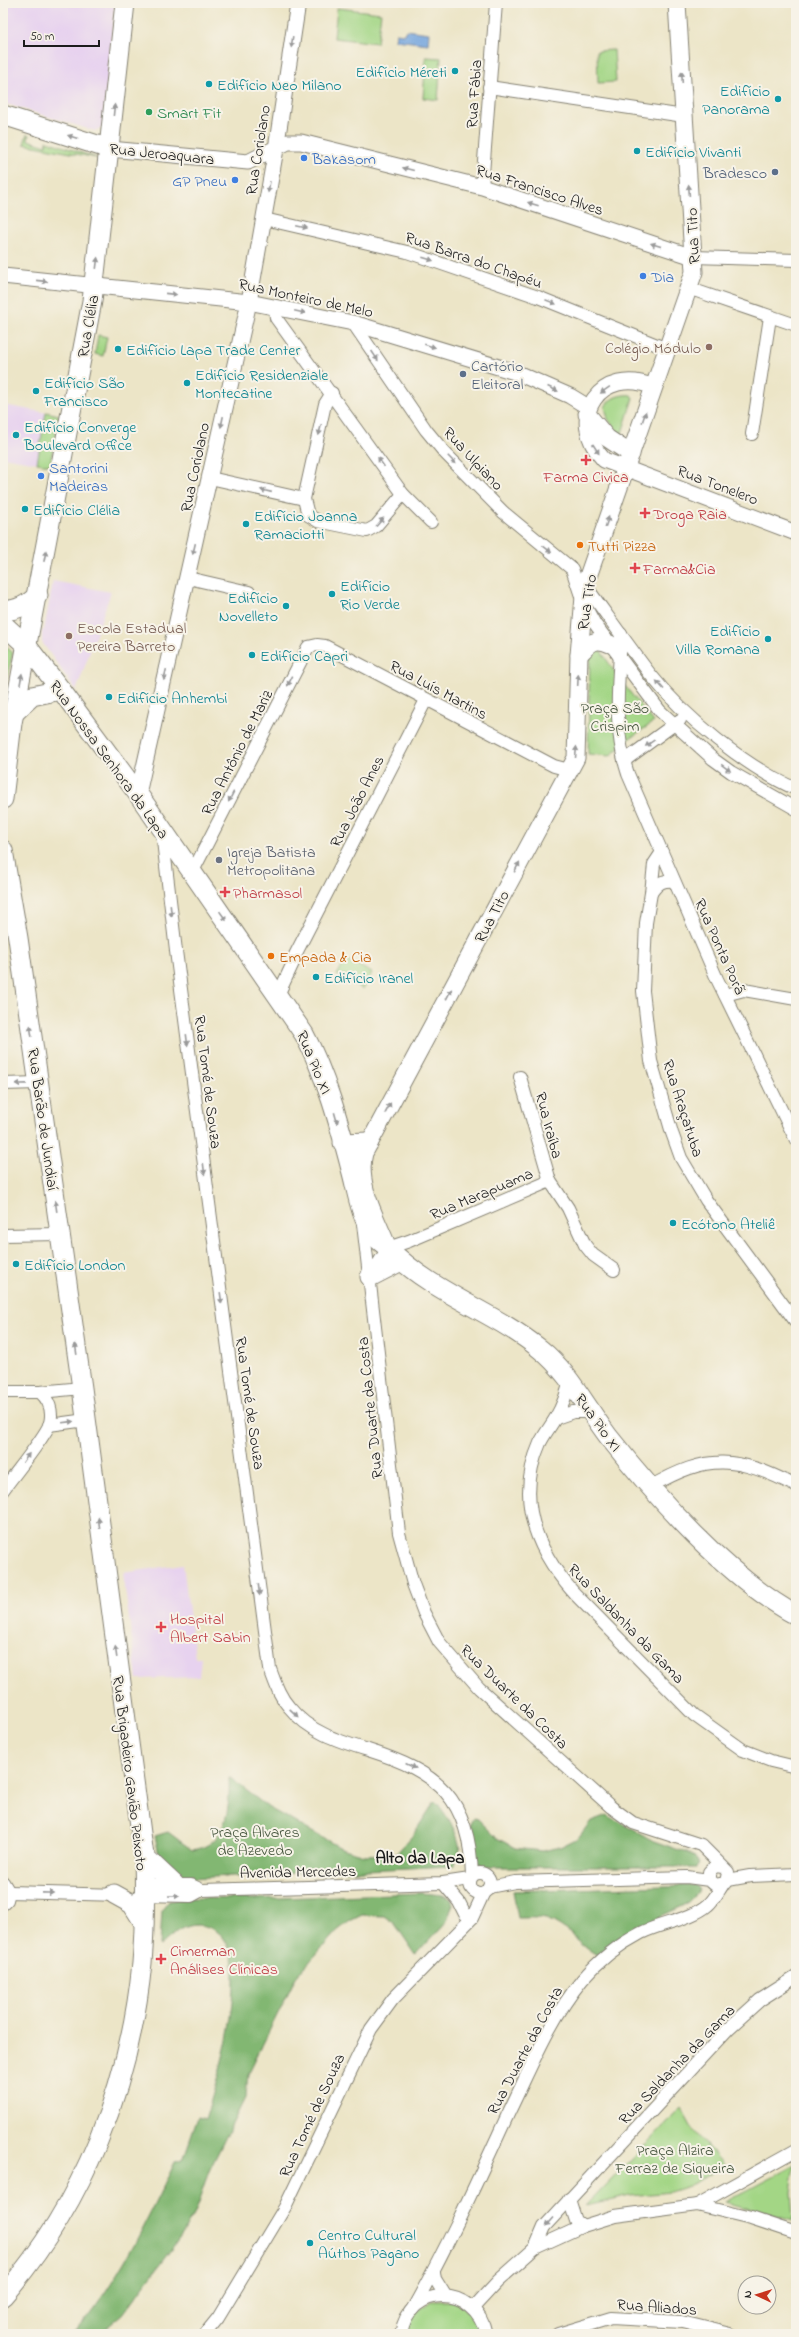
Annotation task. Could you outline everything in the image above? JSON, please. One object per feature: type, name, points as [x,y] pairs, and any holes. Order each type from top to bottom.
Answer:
[{"type":"main road","name":"Rua Clélia","points":[[3,799],[15,712],[38,595],[94,286],[125,3]]},
{"type":"main road","name":"Rua Tito","points":[[369,1142],[563,771],[576,758],[579,655],[584,594],[694,272],[677,3]]},
{"type":"main road","name":"Rua Jeroaquara","points":[[3,115],[110,149]]},
{"type":"main road","points":[[588,410],[607,438],[629,461]]},
{"type":"main road","points":[[3,611],[18,609],[28,604],[38,595]]},
{"type":"main road","name":"Rua Nossa Senhora da Lapa","points":[[3,624],[27,646],[61,690],[138,794],[192,873]]},
{"type":"main road","points":[[579,655],[594,641],[615,639]]},
{"type":"main road","points":[[15,712],[32,696],[61,690]]},
{"type":"main road","name":"Rua Barão de Jundiaí","points":[[3,850],[9,925],[39,1083],[82,1388]]},
{"type":"main road","name":"Rua Pio XI","points":[[192,873],[276,991],[311,1047],[333,1106],[361,1207],[374,1236],[394,1254],[434,1285],[538,1347],[570,1380],[591,1412],[650,1487],[705,1543],[746,1581],[774,1603],[796,1616]]},
{"type":"main road","points":[[344,1143],[369,1142],[362,1161],[362,1175],[371,1208],[394,1254],[386,1267],[370,1277]]},
{"type":"main road","name":"Rua Brigadeiro Gavião Peixoto","points":[[3,2296],[42,2247],[68,2204],[105,2128],[132,2030],[142,1962],[145,1890],[144,1859],[82,1388]]},
{"type":"main road","points":[[144,1923],[132,1904],[117,1894],[137,1875],[144,1859],[174,1885]]},
{"type":"street","name":"Rua Coriolano","points":[[138,794],[188,578],[249,302],[276,149],[298,3]]},
{"type":"street","name":"Rua Fábia","points":[[482,187],[496,3]]},
{"type":"street","points":[[489,87],[684,116]]},
{"type":"street","name":"Rua Francisco Alves","points":[[276,149],[288,142],[300,142],[482,187],[693,257],[796,260]]},
{"type":"street","name":"Rua Jeroaquara","points":[[110,149],[248,162],[276,149]]},
{"type":"street","name":"Rua Barra do Chapéu","points":[[264,219],[344,236],[415,255],[538,297],[667,349]]},
{"type":"street","name":"Rua Monteiro de Melo","points":[[3,276],[249,302],[353,323],[515,372],[570,396],[588,410]]},
{"type":"street","points":[[688,288],[796,325]]},
{"type":"street","points":[[275,307],[276,318],[332,393],[403,494],[431,522]]},
{"type":"street","points":[[752,434],[770,317]]},
{"type":"street","name":"Rua Ulpiano","points":[[353,323],[426,430],[445,453],[503,512],[567,564],[574,572],[584,594]]},
{"type":"street","points":[[588,410],[606,388],[616,384],[635,382],[654,387]]},
{"type":"street","points":[[332,393],[325,404],[304,500],[306,511],[313,519],[368,531],[376,526],[403,494]]},
{"type":"street","name":"Rua Tonelero","points":[[629,461],[796,533]]},
{"type":"street","points":[[210,478],[304,500]]},
{"type":"street","points":[[567,564],[579,566],[594,562]]},
{"type":"street","points":[[188,578],[249,592]]},
{"type":"street","points":[[584,594],[595,624],[615,639],[687,714],[725,744],[759,768],[795,789],[791,806],[749,784],[713,758],[660,711],[620,658]]},
{"type":"street","points":[[584,594],[615,639],[620,658],[616,691],[617,716],[624,761],[675,725],[687,714]]},
{"type":"street","name":"Rua Luís Martins","points":[[308,646],[325,646],[563,771]]},
{"type":"street","name":"Rua Antônio de Mariz","points":[[192,873],[308,646]]},
{"type":"street","name":"Rua João Anes","points":[[276,991],[289,961],[293,959],[426,700]]},
{"type":"street","points":[[713,758],[725,744]]},
{"type":"street","name":"Rua Ponta Porã","points":[[624,761],[674,881],[725,995],[796,1140]]},
{"type":"street","points":[[749,784],[759,768]]},
{"type":"street","name":"Rua Tomé de Souza","points":[[162,829],[176,950],[270,1669],[278,1690],[287,1705],[316,1730],[349,1746],[400,1762],[422,1772],[437,1782],[456,1804],[478,1884],[472,1918],[465,1919],[393,1999],[371,2029],[285,2207],[218,2318],[205,2334]]},
{"type":"street","name":"Rua Araçatuba","points":[[662,852],[654,864],[651,877],[651,893],[645,930],[643,991],[651,1061],[672,1133],[681,1158],[706,1200],[796,1322]]},
{"type":"street","points":[[651,893],[658,883],[664,880],[674,881]]},
{"type":"street","points":[[725,995],[744,990],[796,999]]},
{"type":"street","name":"Rua Iraíba","points":[[520,1077],[550,1181]]},
{"type":"street","points":[[3,1084],[39,1083]]},
{"type":"street","name":"Rua Marapuama","points":[[394,1254],[409,1241],[550,1181],[568,1208],[585,1245],[593,1255],[614,1270]]},
{"type":"street","name":"Rua Duarte da Costa","points":[[361,1207],[399,1532],[413,1584],[424,1613],[439,1642],[479,1688],[611,1808],[633,1823],[706,1848],[718,1876],[708,1905],[694,1913],[641,1933],[621,1945],[585,1976],[571,1993],[558,2013],[530,2069],[434,2272],[400,2332]]},
{"type":"street","points":[[3,1235],[60,1234]]},
{"type":"street","name":"Rua Saldanha da Gama","points":[[570,1380],[565,1399],[535,1455],[530,1497],[533,1525],[544,1553],[556,1572],[694,1715],[743,1750],[771,1761],[796,1767]]},
{"type":"street","points":[[3,1392],[40,1392],[82,1388]]},
{"type":"street","points":[[3,1490],[49,1424],[50,1407],[46,1398],[40,1392]]},
{"type":"street","points":[[556,1418],[573,1412],[591,1412]]},
{"type":"street","points":[[49,1424],[86,1420]]},
{"type":"street","points":[[650,1487],[676,1473],[710,1462],[748,1464],[796,1486]]},
{"type":"street","name":"Avenida Mercedes","points":[[6,1887],[117,1894],[174,1885],[191,1885],[202,1890],[478,1884],[501,1877],[515,1882],[796,1874]]},
{"type":"street","points":[[443,1884],[459,1902],[465,1919]]},
{"type":"street","points":[[3,1904],[7,1900],[6,1887]]},
{"type":"street","name":"Avenida Mercedes","points":[[145,1890],[191,1896],[202,1890]]},
{"type":"street","name":"Rua Saldanha da Gama","points":[[535,2248],[544,2227],[729,2028],[760,2000],[796,1977]]},
{"type":"street","points":[[697,2205],[796,2150]]},
{"type":"street","points":[[569,2199],[576,2221],[583,2226]]},
{"type":"street","points":[[473,2308],[498,2281],[535,2248],[583,2226],[616,2216],[697,2205],[751,2218],[796,2233]]},
{"type":"street","points":[[434,2272],[435,2279],[445,2295]]},
{"type":"street","points":[[412,2310],[424,2301],[445,2295],[465,2302],[473,2308],[483,2324],[486,2334]]},
{"type":"street","name":"Rua Aliados","points":[[558,2334],[611,2318],[682,2322],[731,2334]]},
{"type":"shaded area","points":[[3,3],[115,3],[103,126],[95,131],[3,103]]},
{"type":"shaded area","points":[[3,405],[59,415],[50,465],[3,457]]},
{"type":"shaded area","name":"Escola Estadual Pereira Barreto","points":[[53,581],[111,592],[76,691],[42,642],[42,631],[44,630]]},
{"type":"shaded area","name":"Hospital Albert Sabin","points":[[183,1564],[195,1657],[201,1657],[199,1677],[137,1679],[123,1573]]},
{"type":"green space","points":[[337,8],[381,13],[377,43],[334,38]]},
{"type":"green space","points":[[614,50],[616,82],[598,83],[597,51]]},
{"type":"green space","points":[[426,57],[441,58],[438,100],[423,98]]},
{"type":"green space","points":[[27,134],[29,135],[28,140],[46,146],[47,141],[97,158],[24,144]]},
{"type":"green space","points":[[98,335],[107,337],[103,356],[95,354]]},
{"type":"green space","points":[[631,395],[633,398],[622,433],[619,435],[608,419],[605,407],[616,397]]},
{"type":"green space","points":[[46,412],[59,415],[50,465],[37,463]]},
{"type":"green space","points":[[3,643],[13,653],[3,694]]},
{"type":"green space","name":"Praça São Crispim","points":[[597,645],[620,680],[654,722],[627,740],[610,756],[588,754],[590,655]]},
{"type":"green space","points":[[346,959],[372,973],[363,989],[337,975]]},
{"type":"green space","name":"Praça Alvares de Azevedo","points":[[229,1777],[269,1808],[341,1848],[365,1855],[396,1854],[413,1835],[435,1801],[444,1812],[456,1834],[460,1849],[459,1855],[453,1866],[168,1879],[163,1873],[155,1836],[168,1832],[192,1850],[204,1847],[213,1841],[220,1833],[227,1811],[229,1800]]},
{"type":"green space","points":[[607,1815],[651,1840],[693,1855],[699,1863],[696,1867],[485,1867],[476,1861],[470,1824],[473,1818],[478,1819],[497,1838],[515,1848],[542,1851],[560,1847],[578,1838],[591,1821]]},
{"type":"green space","points":[[695,1885],[699,1888],[698,1892],[685,1905],[648,1922],[598,1955],[566,1930],[553,1922],[540,1918],[518,1918],[513,1891]]},
{"type":"green space","points":[[421,1893],[443,1895],[451,1899],[453,1904],[447,1921],[416,1955],[395,1924],[384,1916],[362,1915],[350,1921],[337,1931],[296,1977],[248,2074],[246,2096],[209,2171],[194,2213],[184,2232],[123,2314],[99,2334],[73,2334],[104,2294],[130,2252],[175,2162],[183,2160],[198,2117],[205,2119],[225,2049],[231,2019],[234,1989],[233,1963],[226,1942],[213,1929],[197,1925],[184,1928],[160,1946],[162,1910],[169,1901],[185,1898],[253,1899]]},
{"type":"green space","name":"Praça Alzira Ferraz de Siqueira","points":[[681,2108],[693,2130],[724,2165],[695,2184],[670,2192],[630,2196],[586,2206]]},
{"type":"green space","points":[[795,2165],[791,2192],[793,2221],[725,2202]]},
{"type":"green space","points":[[431,2301],[456,2301],[476,2317],[481,2334],[405,2334],[411,2316]]},
{"type":"water","points":[[406,30],[429,33],[428,44],[395,40],[396,33],[404,34]]},
{"type":"place","name":"Edifício Méreti","points":[[455,71]]},
{"type":"place","name":"Edifício Neo Milano","points":[[209,84]]},
{"type":"place","name":"Edifício Panorama","points":[[778,99]]},
{"type":"place","name":"Smart Fit","points":[[149,112]]},
{"type":"place","name":"Edifício Vivanti","points":[[637,151]]},
{"type":"place","name":"Bakasom","points":[[304,158]]},
{"type":"place","name":"Bradesco","points":[[775,172]]},
{"type":"place","name":"GP Pneu","points":[[235,180]]},
{"type":"place","name":"Dia","points":[[643,276]]},
{"type":"place","name":"Colégio Módulo","points":[[709,347]]},
{"type":"place","name":"Edifício Lapa Trade Center","points":[[118,349]]},
{"type":"place","name":"Cartório Eleitoral","points":[[463,374]]},
{"type":"place","name":"Edifício Residenziale Montecatine","points":[[187,383]]},
{"type":"place","name":"Edifício São Francisco","points":[[36,391]]},
{"type":"place","name":"Edifício Converge Boulevard Office","points":[[16,435]]},
{"type":"place","name":"Farma Civica","points":[[586,460]]},
{"type":"place","name":"Santorini Madeiras","points":[[41,476]]},
{"type":"place","name":"Edifício Clélia","points":[[25,509]]},
{"type":"place","name":"Droga Raia","points":[[645,513]]},
{"type":"place","name":"Edifício Joanna Ramaciotti","points":[[246,524]]},
{"type":"place","name":"Tutti Pizza","points":[[580,545]]},
{"type":"place","name":"Farma&Cia","points":[[635,568]]},
{"type":"place","name":"Edifício Rio Verde","points":[[332,594]]},
{"type":"place","name":"Edifício Novelleto","points":[[286,606]]},
{"type":"place","name":"Escola Estadual Pereira Barreto","points":[[69,636]]},
{"type":"place","name":"Edifício Villa Romana","points":[[768,639]]},
{"type":"place","name":"Edifício Capri","points":[[252,655]]},
{"type":"place","name":"Edifício Anhembi","points":[[109,697]]},
{"type":"place","name":"Igreja Batista Metropolitana","points":[[219,860]]},
{"type":"place","name":"Pharmasol","points":[[225,892]]},
{"type":"place","name":"Empada & Cia","points":[[271,956]]},
{"type":"place","name":"Edifício Iranel","points":[[316,977]]},
{"type":"place","name":"Ecótono Ateliê","points":[[673,1223]]},
{"type":"place","name":"Edifício London","points":[[16,1264]]},
{"type":"place","name":"Hospital Albert Sabin","points":[[161,1627]]},
{"type":"place","name":"Cimerman Análises Clínicas","points":[[161,1959]]},
{"type":"place","name":"Centro Cultural Aúthos Pagano","points":[[310,2243]]},
{"type":"district","name":"Alto da Lapa","points":[[420,1857]]}]
